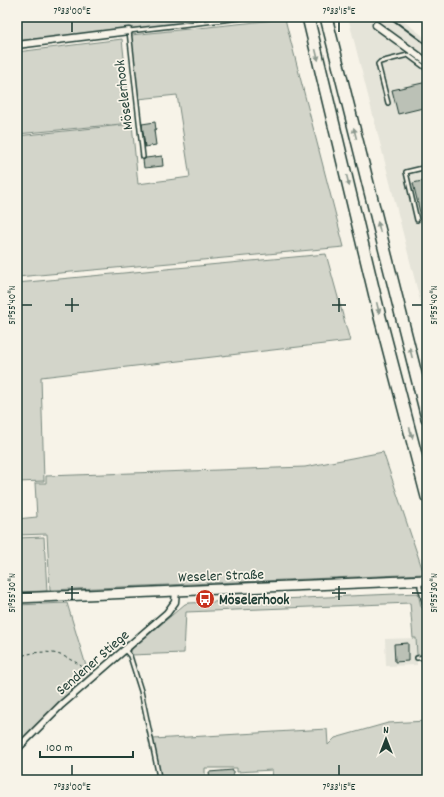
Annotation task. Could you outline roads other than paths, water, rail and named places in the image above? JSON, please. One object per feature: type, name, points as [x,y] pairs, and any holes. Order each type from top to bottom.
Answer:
[{"type":"highway","points":[[308,17],[380,317],[427,497]]},
{"type":"highway","points":[[326,17],[427,418]]},
{"type":"main road","name":"Weseler Straße","points":[[17,598],[423,581]]},
{"type":"street","points":[[376,25],[427,62]]},
{"type":"street","points":[[17,44],[129,31]]},
{"type":"street","name":"Sendener Stiege","points":[[17,749],[61,705],[167,613],[175,602],[176,591]]},
{"type":"lane","points":[[129,31],[241,18]]},
{"type":"lane","name":"Möselerhook","points":[[129,31],[143,157]]},
{"type":"lane","points":[[388,103],[378,64],[380,62],[408,55],[427,69]]},
{"type":"lane","points":[[417,220],[406,172],[427,167]]},
{"type":"lane","points":[[423,581],[420,587],[427,612]]},
{"type":"lane","points":[[125,650],[130,656],[141,692],[159,778],[161,780]]},
{"type":"lane","points":[[417,658],[427,657]]},
{"type":"railway","points":[[389,17],[427,45]]},
{"type":"place","name":"Möselerhook","points":[[205,599]]}]
